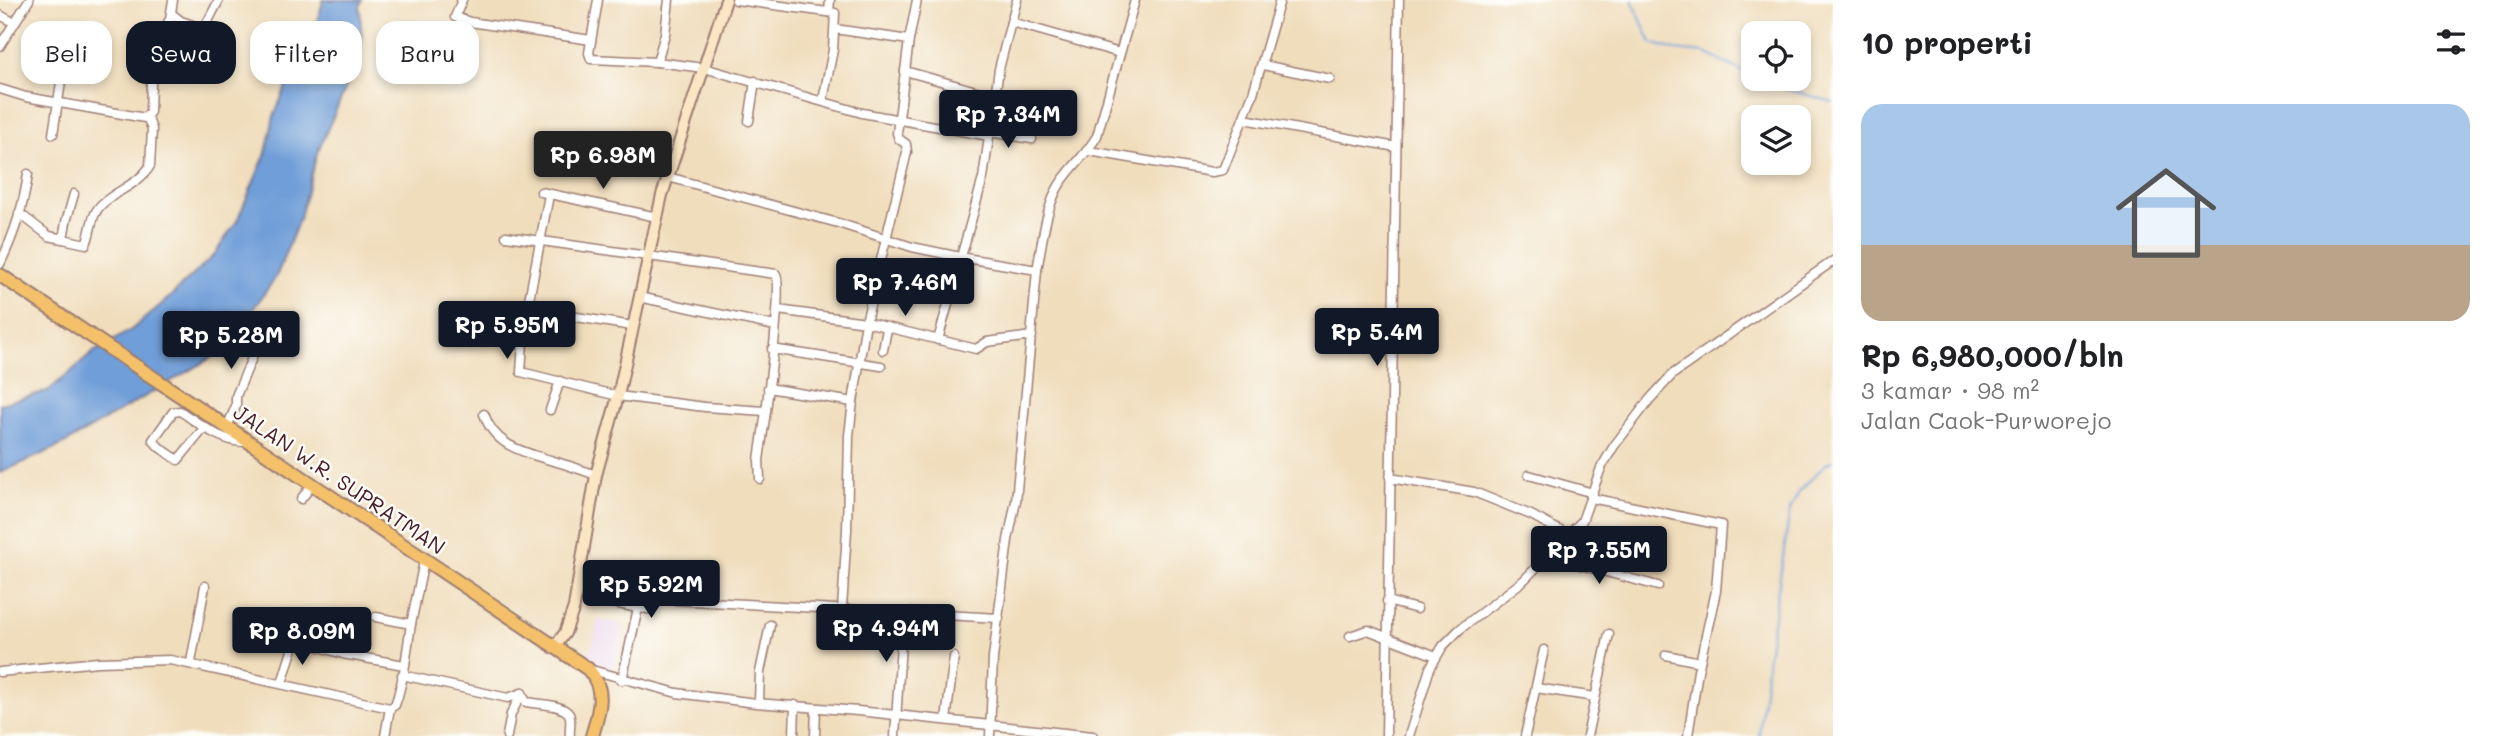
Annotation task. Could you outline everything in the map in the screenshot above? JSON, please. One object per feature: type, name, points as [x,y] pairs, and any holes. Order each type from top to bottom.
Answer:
[{"type":"main road","name":"JALAN W.R. SUPRATMAN","points":[[0,275],[588,669]]},
{"type":"main road","points":[[588,669],[600,688],[599,708],[592,736]]},
{"type":"street","points":[[0,46],[29,0]]},
{"type":"street","points":[[19,213],[49,236],[86,244],[91,223],[102,204],[147,171],[150,166],[152,142],[152,124],[147,117],[152,56],[171,13],[173,0]]},
{"type":"street","points":[[171,13],[181,21],[201,29],[206,25],[219,0]]},
{"type":"street","points":[[462,0],[455,17],[470,22],[591,40]]},
{"type":"street","points":[[598,0],[589,56],[595,60],[657,62],[704,68],[862,113],[1032,139]]},
{"type":"street","points":[[657,62],[665,34],[669,0]]},
{"type":"street","points":[[554,648],[565,633],[573,607],[596,475],[618,396],[657,217],[726,0]]},
{"type":"street","points":[[736,0],[835,13],[835,29],[823,100]]},
{"type":"street","points":[[829,12],[830,0]]},
{"type":"street","points":[[842,610],[849,435],[858,361],[907,152],[906,144],[897,136],[917,0]]},
{"type":"street","points":[[938,340],[983,178],[994,96],[1017,0]]},
{"type":"street","points":[[990,736],[992,677],[1008,540],[1016,501],[1037,270],[1046,224],[1057,189],[1088,151],[1100,125],[1135,0]]},
{"type":"street","points":[[1088,151],[1217,172],[1223,170],[1263,65],[1280,0]]},
{"type":"street","points":[[1386,736],[1399,0]]},
{"type":"street","points":[[0,15],[15,23]]},
{"type":"street","points":[[1011,22],[1119,53]]},
{"type":"street","points":[[835,29],[909,40]]},
{"type":"street","points":[[1263,65],[1330,79]]},
{"type":"street","points":[[905,71],[994,96]]},
{"type":"street","points":[[749,121],[755,81]]},
{"type":"street","points":[[53,135],[60,84]]},
{"type":"street","points":[[0,89],[26,97],[138,118],[147,117]]},
{"type":"street","points":[[1244,119],[1396,147]]},
{"type":"street","points":[[0,264],[12,239],[28,174]]},
{"type":"street","points":[[668,177],[960,257],[1037,270]]},
{"type":"street","points":[[63,239],[74,194]]},
{"type":"street","points":[[657,217],[545,194],[541,239],[527,309],[521,372],[618,396],[705,407],[765,411]]},
{"type":"street","points":[[506,236],[776,274],[779,280],[778,310],[759,460],[760,479]]},
{"type":"street","points":[[1409,736],[1436,656],[1443,646],[1460,629],[1523,581],[1582,521],[1601,468],[1614,446],[1661,384],[1833,261]]},
{"type":"street","points":[[639,297],[775,326]]},
{"type":"street","points":[[527,309],[632,327]]},
{"type":"street","points":[[778,310],[866,322],[976,349],[984,342],[1032,336]]},
{"type":"street","points":[[227,426],[253,354],[252,341],[260,329]]},
{"type":"street","points":[[883,350],[887,329]]},
{"type":"street","points":[[772,349],[881,366]]},
{"type":"street","points":[[550,410],[560,382]]},
{"type":"street","points":[[768,387],[853,402]]},
{"type":"street","points":[[205,426],[178,460],[153,440],[176,411],[205,426],[231,440],[250,442]]},
{"type":"street","points":[[484,414],[489,427],[507,445],[523,453],[596,475]]},
{"type":"street","points":[[1529,475],[1592,495],[1721,525],[1716,591],[1700,662],[1688,736]]},
{"type":"street","points":[[1390,478],[1474,492],[1531,515],[1568,535]]},
{"type":"street","points":[[301,499],[313,484]]},
{"type":"street","points":[[1547,556],[1658,586]]},
{"type":"street","points":[[0,672],[134,660],[191,662],[390,708],[395,705],[398,696],[424,561]]},
{"type":"street","points":[[191,662],[205,586]]},
{"type":"street","points":[[604,601],[648,609],[652,600],[656,599],[999,618]]},
{"type":"street","points":[[1387,601],[1418,609]]},
{"type":"street","points":[[622,680],[638,608]]},
{"type":"street","points":[[895,736],[903,613]]},
{"type":"street","points":[[376,617],[411,624]]},
{"type":"street","points":[[759,702],[760,672],[770,625]]},
{"type":"street","points":[[1350,636],[1368,629],[1436,656]]},
{"type":"street","points":[[1587,736],[1609,634]]},
{"type":"street","points":[[282,683],[295,641]]},
{"type":"street","points":[[317,646],[343,654],[404,665]]},
{"type":"street","points":[[1525,736],[1544,650]]},
{"type":"street","points":[[1666,655],[1700,662]]},
{"type":"street","points":[[946,720],[954,657]]},
{"type":"street","points":[[588,669],[666,691],[1093,736]]},
{"type":"street","points":[[402,675],[508,698],[522,693]]},
{"type":"street","points":[[1536,688],[1595,697]]},
{"type":"street","points":[[507,736],[511,714],[522,693]]},
{"type":"street","points":[[522,693],[526,702],[567,712],[570,718],[570,736]]},
{"type":"street","points":[[794,736],[795,705]]},
{"type":"street","points":[[385,736],[390,708]]},
{"type":"street","points":[[815,736],[816,708]]},
{"type":"shaded area","points":[[598,619],[624,625],[612,671],[585,661],[593,644]]},
{"type":"water","points":[[323,0],[362,0],[361,21],[317,21]]},
{"type":"water","points":[[287,84],[347,84],[317,153],[300,217],[276,277],[246,319],[214,356],[62,445],[0,473],[0,404],[48,391],[95,351],[131,330],[214,255],[237,221],[266,153],[274,116]]},
{"type":"waterway","points":[[1632,0],[1651,43],[1675,50],[1705,53],[1741,71]]},
{"type":"waterway","points":[[1792,91],[1833,102]]},
{"type":"waterway","points":[[1759,736],[1790,510],[1799,492],[1828,462],[1833,461]]}]
